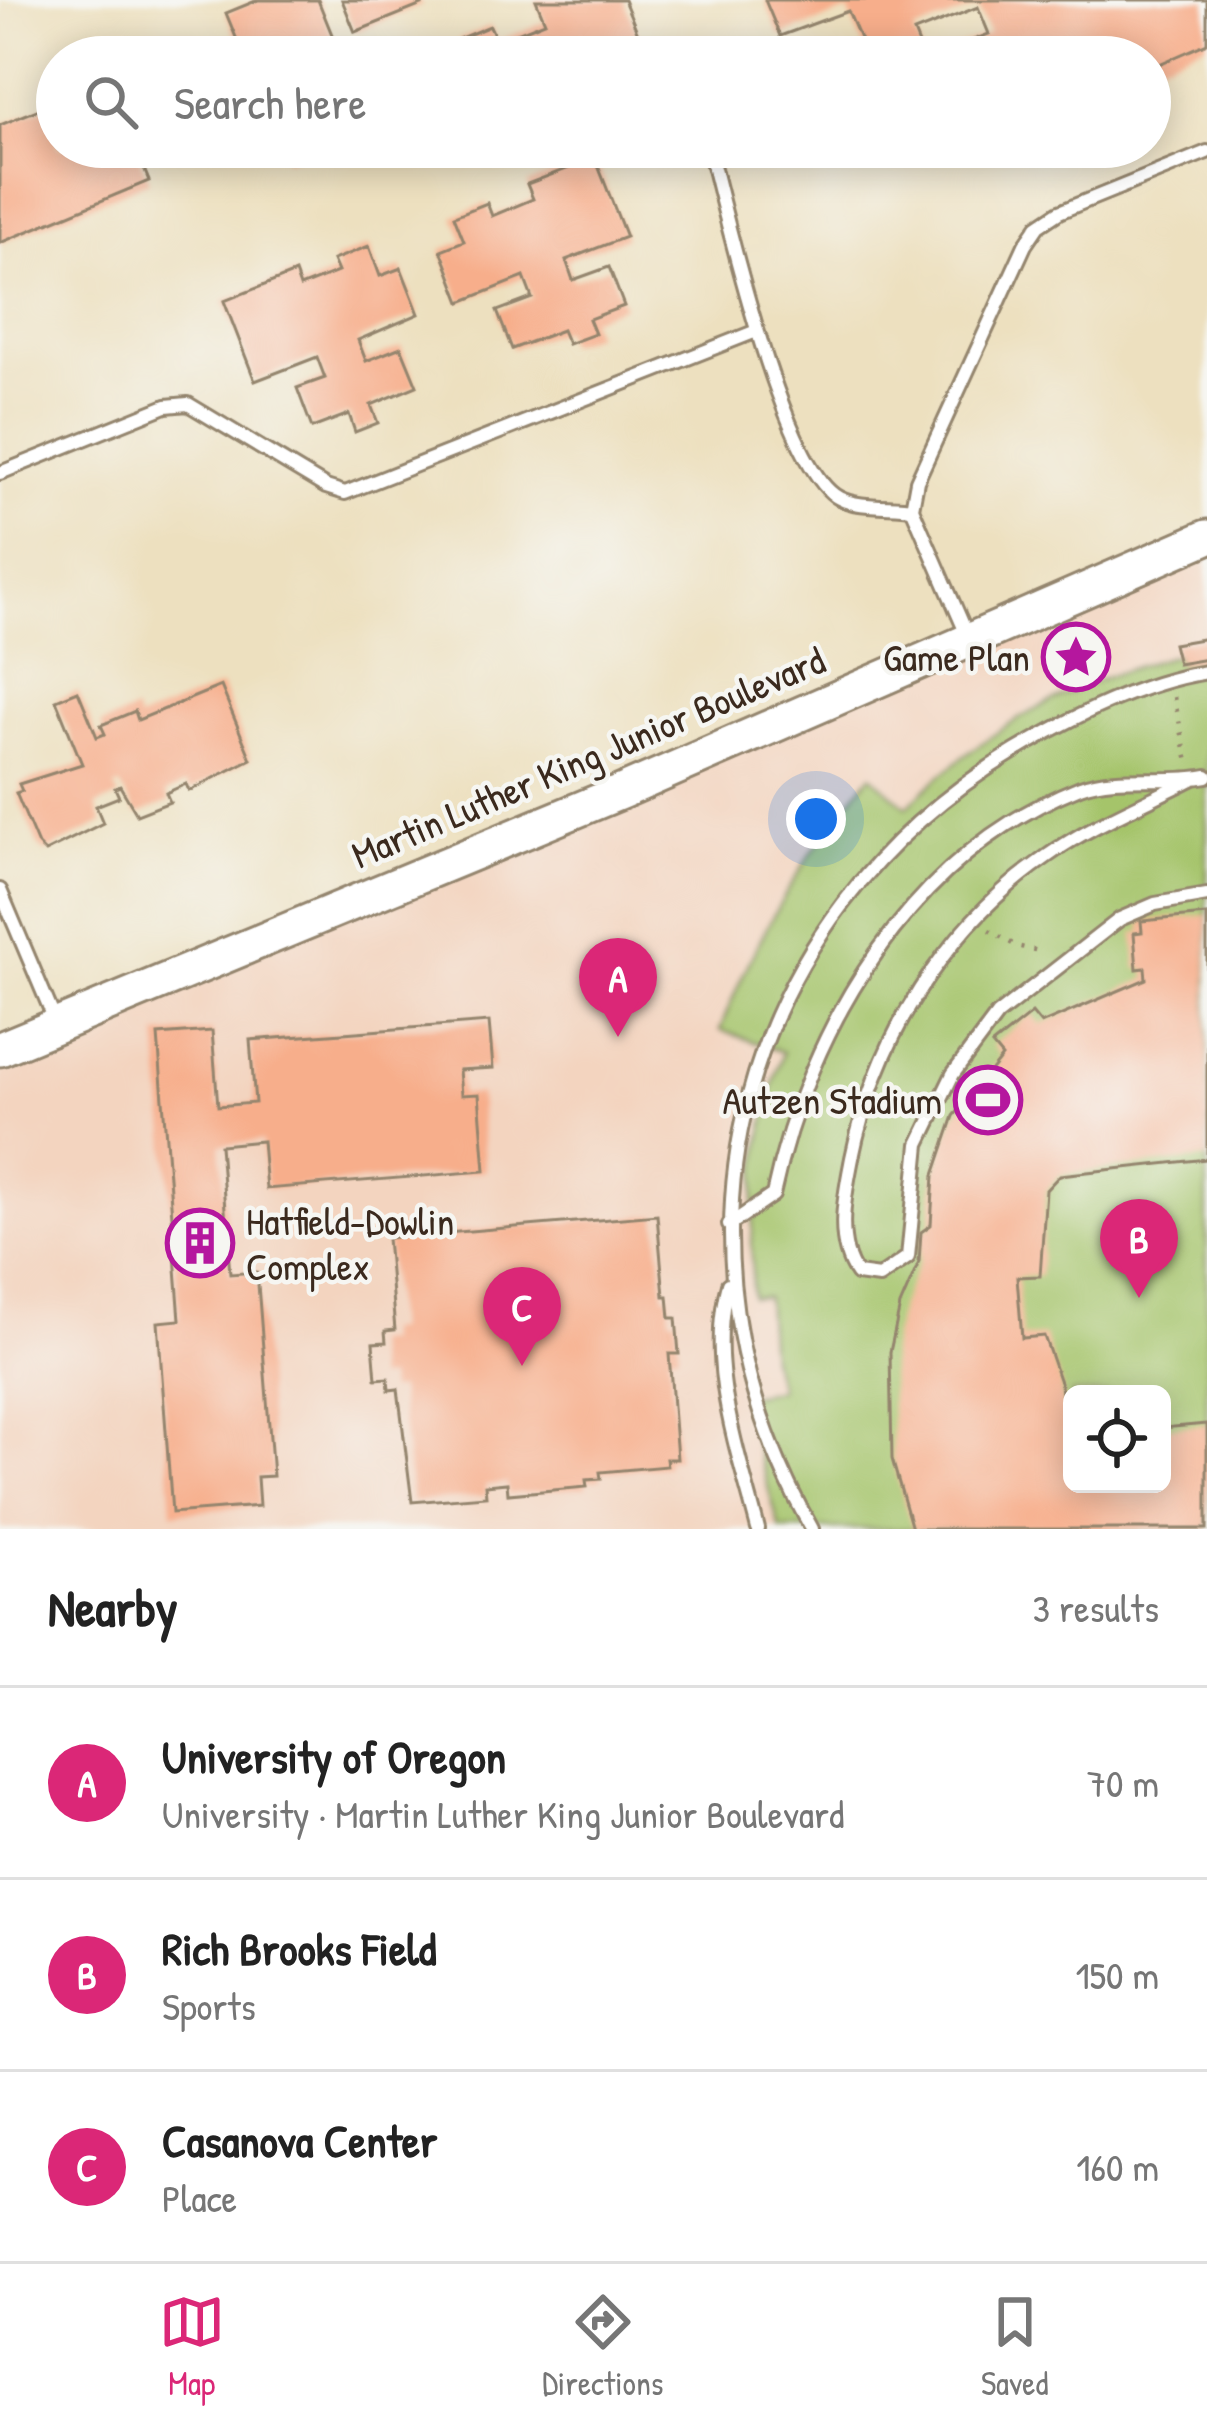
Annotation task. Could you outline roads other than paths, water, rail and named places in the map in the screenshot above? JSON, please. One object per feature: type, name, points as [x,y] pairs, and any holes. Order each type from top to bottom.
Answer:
[{"type":"main road","name":"Martin Luther King Junior Boulevard","points":[[0,1049],[621,792],[1207,537]]},
{"type":"lane","points":[[1171,167],[1207,152]]},
{"type":"lane","points":[[714,168],[754,332],[816,476],[842,500],[912,508]]},
{"type":"lane","points":[[969,638],[912,508],[917,482],[1038,226],[1059,212],[1168,168]]},
{"type":"lane","points":[[0,472],[166,406],[188,404],[345,493],[754,332]]},
{"type":"lane","points":[[812,1529],[758,1417],[729,1277],[735,1158],[764,1045],[825,925],[915,822],[970,778],[1093,710],[1170,680],[1207,672]]},
{"type":"lane","points":[[729,1225],[773,1196],[785,1138],[826,1032],[891,933],[932,889],[1025,816],[1077,788],[1207,776]]},
{"type":"lane","points":[[1192,779],[1046,857],[976,918],[914,998],[872,1085],[856,1141],[843,1218],[850,1265],[867,1279],[908,1257],[914,1159],[934,1107],[998,1015],[1137,910],[1207,895]]},
{"type":"lane","points":[[0,890],[57,1026]]},
{"type":"lane","points":[[729,1277],[717,1322],[726,1393],[758,1529]]},
{"type":"place","name":"Game Plan","points":[[1076,657]]},
{"type":"place","name":"University of Oregon","points":[[618,1037]]},
{"type":"place","name":"Autzen Stadium","points":[[988,1100]]},
{"type":"place","name":"Hatfield-Dowlin Complex","points":[[200,1243]]},
{"type":"place","name":"Rich Brooks Field","points":[[1139,1298]]},
{"type":"place","name":"Casanova Center","points":[[522,1366]]}]
